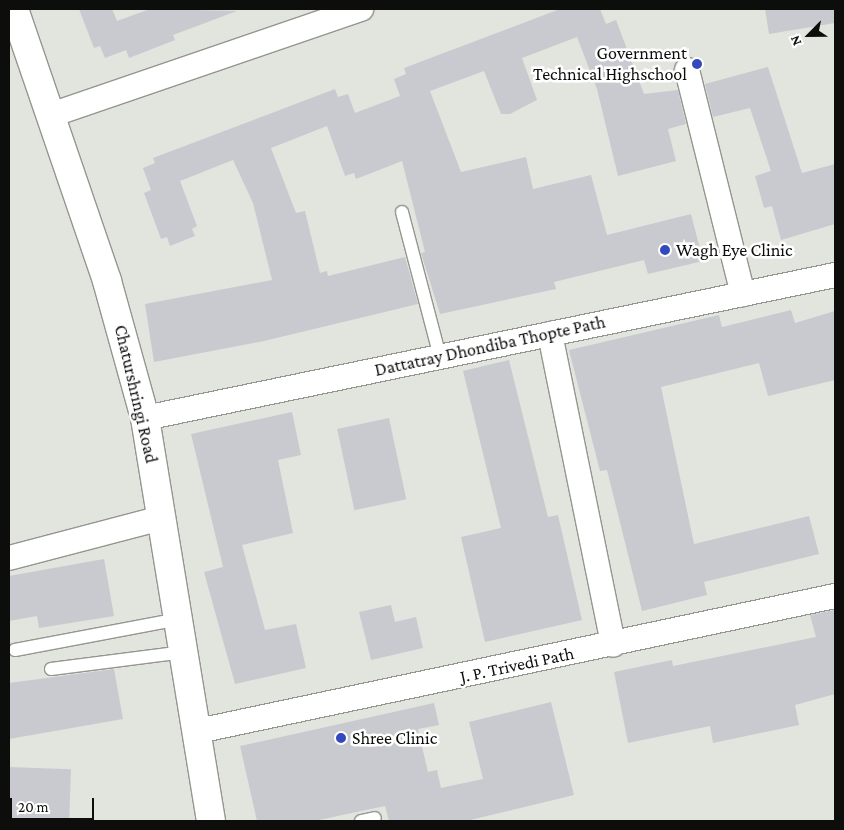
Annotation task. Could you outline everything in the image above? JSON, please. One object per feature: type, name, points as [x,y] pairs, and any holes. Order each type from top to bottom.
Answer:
[{"type":"street","name":"Chaturshringi Road","points":[[14,9],[107,281],[145,418],[198,731],[211,821]]},
{"type":"street","points":[[51,115],[351,10]]},
{"type":"street","points":[[687,70],[743,294]]},
{"type":"street","name":"Dattatray Dhondiba Thopte Path","points":[[145,418],[835,274]]},
{"type":"street","points":[[550,334],[613,646]]},
{"type":"street","points":[[9,558],[162,518]]},
{"type":"street","name":"J. P. Trivedi Path","points":[[198,731],[613,646],[835,596]]},
{"type":"lane","points":[[402,212],[440,357]]},
{"type":"lane","points":[[15,650],[179,619]]},
{"type":"lane","points":[[51,669],[184,652]]},
{"type":"lane","points":[[361,821],[375,818]]},
{"type":"building","points":[[79,9],[112,9],[117,21],[150,9],[237,11],[173,35],[175,40],[129,58],[126,50],[105,58],[100,46],[94,48]]},
{"type":"building","points":[[560,9],[600,9],[606,24],[616,20],[644,94],[678,90],[686,124],[668,129],[676,161],[618,176],[597,89],[577,37],[522,58],[537,100],[510,114],[501,114],[484,71],[430,91],[461,172],[526,157],[533,189],[591,175],[607,235],[691,214],[703,261],[648,274],[644,260],[554,282],[556,289],[440,314],[421,253],[425,252],[402,161],[356,179],[354,173],[345,176],[327,126],[271,148],[296,213],[305,211],[320,273],[327,271],[328,276],[405,257],[418,304],[264,341],[154,362],[145,304],[272,280],[253,203],[233,160],[180,181],[197,226],[192,229],[195,236],[170,246],[167,237],[161,239],[144,193],[151,190],[143,168],[155,163],[153,158],[335,89],[338,97],[348,94],[355,113],[400,96],[394,79],[406,74],[404,68]]},
{"type":"building","points":[[765,9],[835,9],[835,23],[769,34]]},
{"type":"building","points":[[768,67],[802,173],[835,164],[835,224],[781,240],[772,206],[764,208],[755,176],[771,171],[750,108],[713,117],[705,84]]},
{"type":"building","points":[[791,310],[795,323],[835,311],[835,380],[768,396],[759,363],[661,387],[694,544],[809,516],[819,554],[704,582],[707,595],[642,611],[607,470],[600,471],[569,350],[719,315],[722,327]]},
{"type":"building","points":[[509,360],[548,517],[558,515],[582,620],[485,642],[461,537],[501,528],[463,371]]},
{"type":"building","points":[[292,412],[301,455],[278,460],[293,533],[242,545],[265,630],[296,624],[306,668],[235,684],[204,572],[223,567],[191,434]]},
{"type":"building","points":[[389,418],[406,499],[354,510],[337,429]]},
{"type":"building","points":[[104,559],[114,616],[39,628],[37,616],[9,621],[9,576]]},
{"type":"building","points":[[391,605],[395,622],[416,617],[423,648],[371,660],[359,612]]},
{"type":"building","points":[[835,610],[835,694],[795,705],[799,725],[713,743],[710,726],[628,743],[614,672],[672,660],[673,666],[816,637],[810,615]]},
{"type":"building","points":[[114,669],[123,719],[9,739],[9,683]]},
{"type":"building","points":[[551,702],[574,795],[466,821],[389,821],[385,806],[314,821],[257,821],[240,746],[434,703],[439,725],[418,729],[428,772],[437,770],[441,788],[483,779],[469,722]]},
{"type":"building","points":[[9,767],[71,769],[69,821],[9,820]]},
{"type":"place","name":"Government Technical Highschool","points":[[697,64]]},
{"type":"place","name":"Wagh Eye Clinic","points":[[665,250]]},
{"type":"place","name":"Shree Clinic","points":[[341,738]]}]
